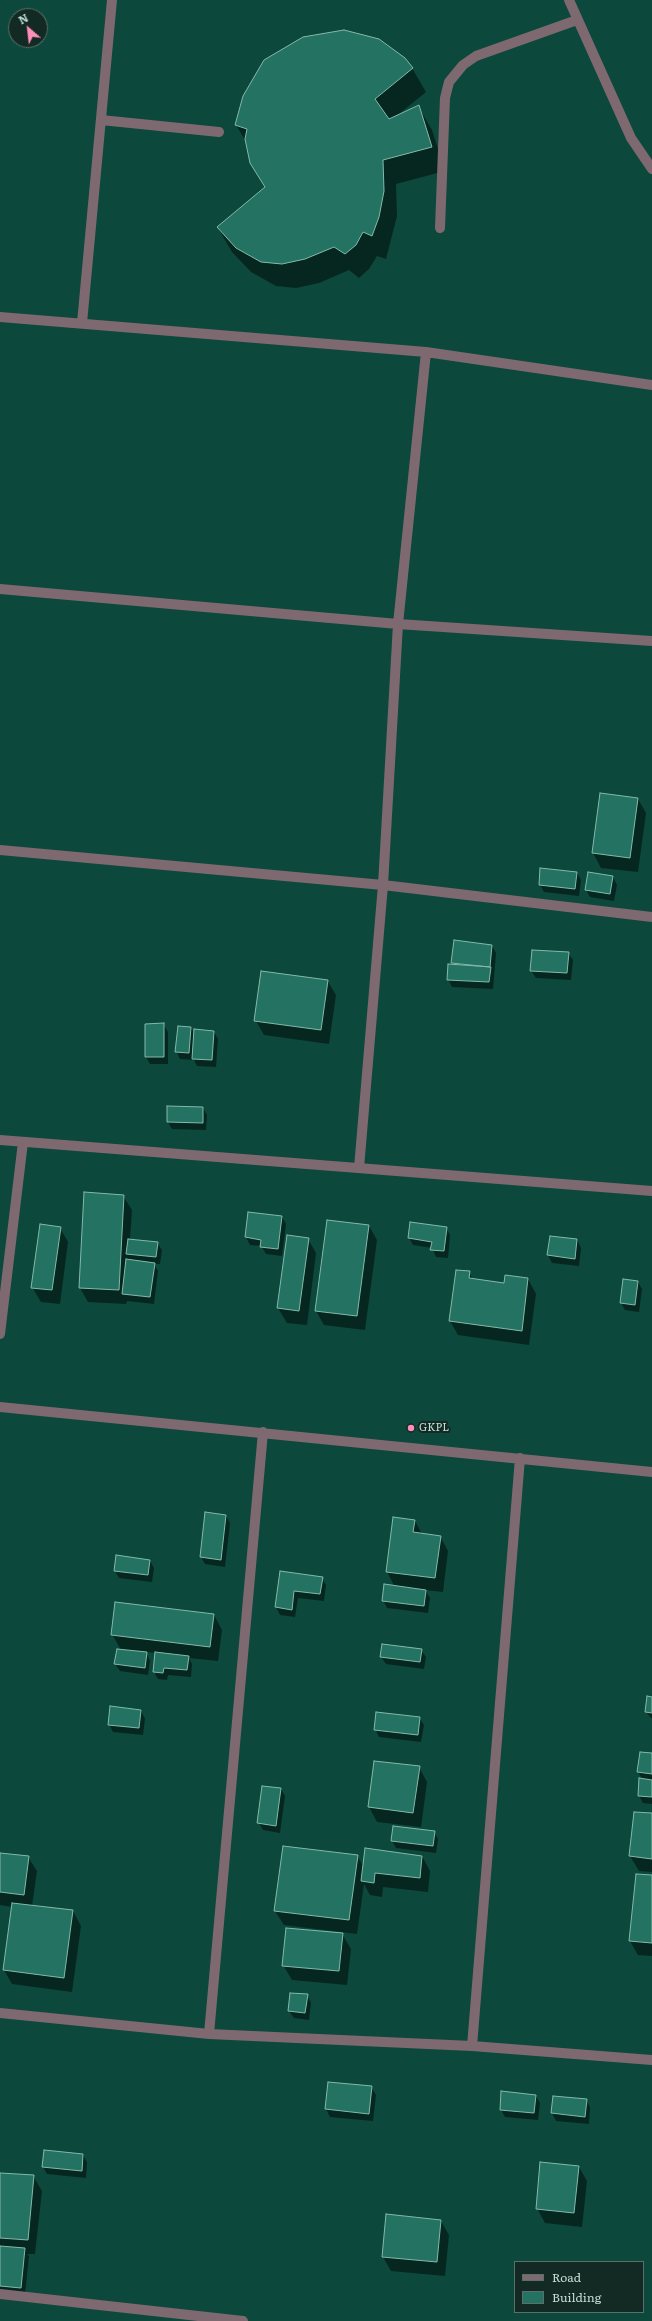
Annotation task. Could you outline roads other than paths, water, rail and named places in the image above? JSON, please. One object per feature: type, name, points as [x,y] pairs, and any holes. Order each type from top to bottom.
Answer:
[{"type":"street","points":[[82,324],[112,0]]},
{"type":"street","points":[[568,0],[631,138],[652,169]]},
{"type":"street","points":[[440,228],[444,98],[448,82],[463,65],[476,56],[577,20]]},
{"type":"street","points":[[101,120],[219,132]]},
{"type":"street","points":[[0,317],[426,352],[652,385]]},
{"type":"street","points":[[359,1168],[383,885],[398,624],[426,352]]},
{"type":"street","points":[[0,589],[398,624],[652,641]]},
{"type":"street","points":[[0,850],[383,885],[652,917]]},
{"type":"street","points":[[0,1140],[652,1191]]},
{"type":"street","points":[[0,1334],[22,1142]]},
{"type":"street","points":[[0,1407],[263,1432],[652,1472]]},
{"type":"street","points":[[209,2034],[263,1432]]},
{"type":"street","points":[[472,2046],[520,1458]]},
{"type":"street","points":[[0,2013],[209,2034],[472,2046],[652,2060]]},
{"type":"street","points":[[0,2294],[243,2321]]},
{"type":"place","name":"GKPL","points":[[411,1428]]}]
